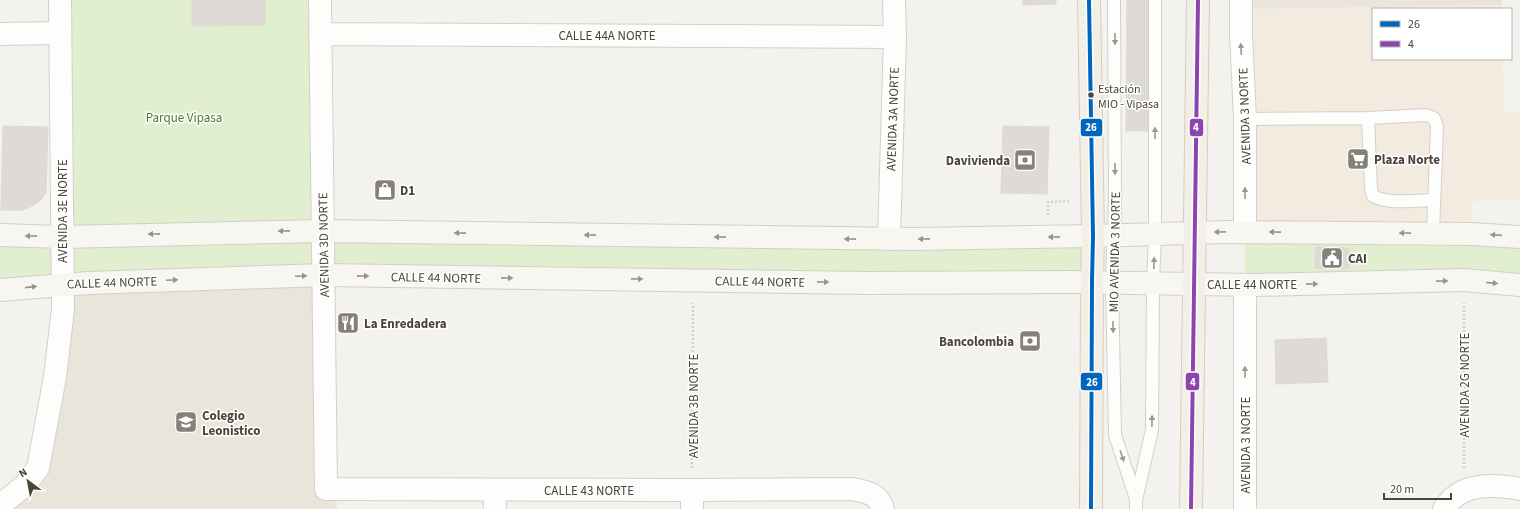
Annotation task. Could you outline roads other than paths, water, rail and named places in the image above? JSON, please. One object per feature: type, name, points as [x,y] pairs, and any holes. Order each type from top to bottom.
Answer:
[{"type":"main road","points":[[1089,0],[1093,236],[1102,283],[1092,509]]},
{"type":"main road","points":[[1191,509],[1198,0]]},
{"type":"main road","points":[[0,235],[62,237],[323,231],[889,239],[1115,236],[1195,232],[1245,232],[1472,234],[1520,237]]},
{"type":"main road","name":"CALLE 44 NORTE","points":[[0,290],[63,284],[324,275],[866,283],[1153,283],[1245,285],[1464,280],[1520,285]]},
{"type":"street","name":"AVENIDA 3E NORTE","points":[[0,504],[4,503],[24,486],[38,468],[55,376],[63,309],[60,0]]},
{"type":"street","name":"AVENIDA 3D NORTE","points":[[320,0],[326,489]]},
{"type":"street","name":"AVENIDA 3A NORTE","points":[[889,239],[895,37],[894,0]]},
{"type":"street","name":"AVENIDA 3 NORTE","points":[[1241,0],[1245,119],[1245,232]]},
{"type":"street","points":[[0,34],[60,33]]},
{"type":"street","name":"CALLE 44A NORTE","points":[[320,34],[895,37]]},
{"type":"street","name":"AVENIDA 3 NORTE","points":[[1245,285],[1245,509]]},
{"type":"street","points":[[1444,509],[1449,501],[1464,490],[1481,486],[1502,486],[1520,489]]},
{"type":"street","name":"CALLE 43 NORTE","points":[[326,489],[494,499],[692,500],[852,489],[871,492],[881,503],[883,509]]},
{"type":"lane","name":"MIO AVENIDA 3 NORTE","points":[[1114,0],[1115,236],[1102,283],[1115,435],[1136,504]]},
{"type":"lane","name":"MIO AVENIDA 3 NORTE","points":[[1136,504],[1152,430],[1153,283],[1155,234],[1155,0]]},
{"type":"lane","points":[[1245,119],[1368,118],[1426,115],[1434,118],[1437,126],[1433,234]]},
{"type":"lane","points":[[1368,118],[1370,189],[1373,196],[1380,200],[1434,200]]},
{"type":"place","name":"Estación MIO - Vipasa","points":[[1091,95]]},
{"type":"place","name":"Plaza Norte","points":[[1358,159]]},
{"type":"place","name":"Davivienda","points":[[1025,160]]},
{"type":"place","name":"D1","points":[[385,190]]},
{"type":"place","name":"CAI","points":[[1332,258]]},
{"type":"place","name":"La Enredadera","points":[[348,323]]},
{"type":"place","name":"Bancolombia","points":[[1030,341]]},
{"type":"place","name":"Colegio Leonistico","points":[[186,422]]},
{"type":"park label","name":"Parque Vipasa","points":[[184,117]]}]
